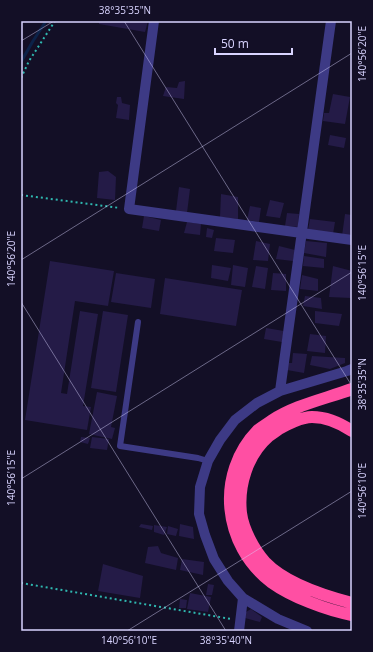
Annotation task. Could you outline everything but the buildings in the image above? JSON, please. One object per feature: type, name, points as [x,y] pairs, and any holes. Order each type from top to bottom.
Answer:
[{"type":"highway","points":[[350,609],[327,608],[288,592],[272,582],[259,571],[250,561],[234,530],[230,513],[229,497],[232,478],[238,462],[248,444],[259,430],[277,417],[302,405],[352,389]]},
{"type":"highway","points":[[350,609],[293,582],[265,562],[254,547],[247,533],[241,514],[240,495],[249,461],[268,436],[281,428],[294,421],[311,417],[326,418],[340,423],[352,431]]},
{"type":"street","points":[[154,21],[129,209],[352,240]]},
{"type":"street","points":[[280,391],[331,21]]},
{"type":"street","points":[[307,631],[278,619],[243,598],[228,581],[214,559],[204,535],[199,514],[200,487],[208,461],[220,440],[235,420],[257,403],[280,391],[347,371],[352,368]]},
{"type":"street","points":[[240,626],[243,598]]},
{"type":"lane","points":[[138,322],[120,446],[198,458],[208,461]]},
{"type":"path","points":[[21,78],[29,61],[55,21]]},
{"type":"path","points":[[21,195],[129,209]]},
{"type":"path","points":[[21,583],[240,626]]},
{"type":"waterway","points":[[21,62],[46,21]]}]
